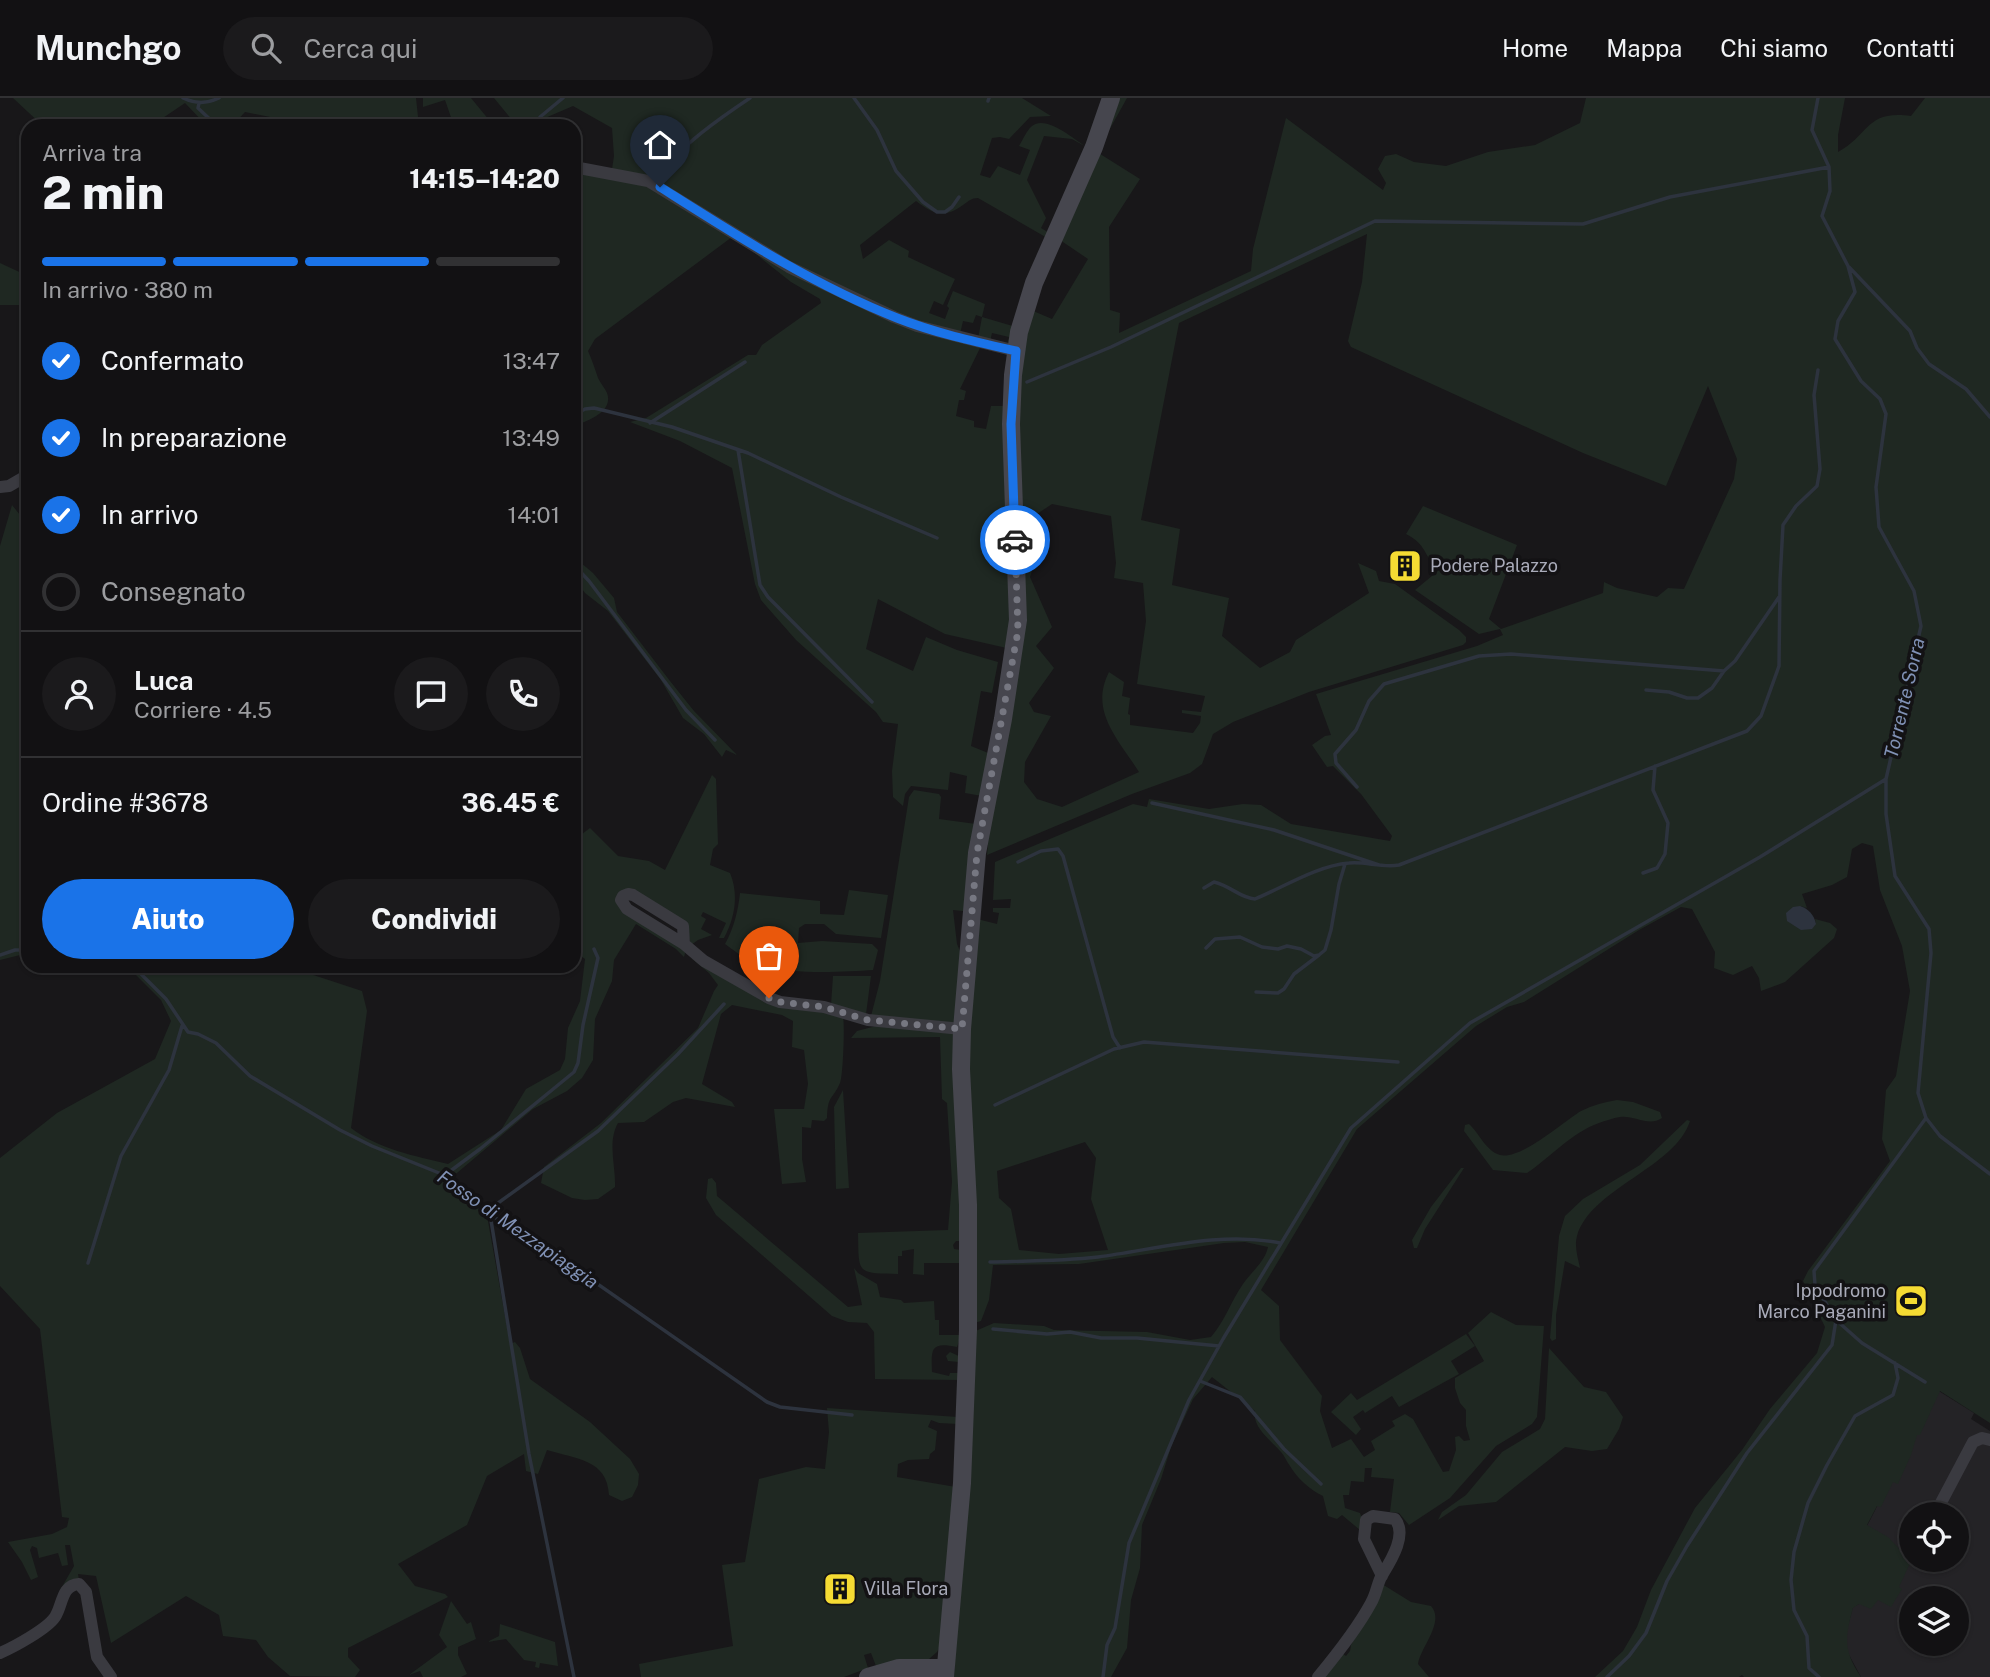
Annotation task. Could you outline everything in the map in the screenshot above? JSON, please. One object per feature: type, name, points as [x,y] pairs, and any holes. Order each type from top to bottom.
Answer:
[{"type":"main road","points":[[868,1677],[899,1668],[945,1673],[962,1483],[968,1330],[968,1194],[961,1069],[962,1029],[977,853],[1018,631],[1011,424],[1016,351],[1034,283],[1094,147],[1111,98]]},
{"type":"street","points":[[581,168],[648,181],[789,267],[894,317],[917,326],[1016,351]]},
{"type":"street","points":[[0,487],[9,486],[21,479]]},
{"type":"street","points":[[684,944],[683,926],[633,895],[623,896],[621,900],[627,909],[684,944],[704,961],[780,1002],[824,1007],[868,1020],[962,1029]]},
{"type":"street","points":[[1941,1502],[1972,1442],[1982,1438],[1990,1440]]},
{"type":"street","points":[[1318,1677],[1342,1647],[1372,1601],[1401,1534],[1400,1525],[1395,1519],[1373,1516],[1366,1520],[1364,1539],[1382,1576]]},
{"type":"street","points":[[0,1653],[51,1623],[66,1590],[79,1584],[86,1592],[97,1657],[111,1677]]},
{"type":"shaded area","points":[[13,98],[416,98],[418,119],[280,119],[245,112],[238,119],[200,119],[185,103],[161,119],[36,119]]},
{"type":"shaded area","points":[[423,98],[471,98],[488,119],[452,119],[445,100],[423,107]]},
{"type":"shaded area","points":[[494,98],[1022,98],[1051,116],[1030,117],[1009,139],[992,138],[980,175],[990,178],[998,166],[1020,175],[1030,150],[1019,146],[1030,128],[1038,123],[1045,123],[1060,130],[1088,148],[1072,139],[1044,136],[1027,180],[1046,218],[1041,228],[1051,234],[1049,239],[978,198],[944,213],[933,212],[916,201],[860,245],[863,259],[889,240],[909,251],[908,257],[955,279],[943,305],[934,301],[929,313],[945,319],[953,291],[985,304],[982,317],[976,315],[973,323],[963,321],[960,334],[917,323],[790,262],[732,227],[612,169],[612,128],[573,106],[543,119],[511,119]]},
{"type":"shaded area","points":[[1116,98],[1127,98],[1097,152],[1140,179],[1109,227],[1110,310],[1120,313],[1119,333],[1251,271],[1253,249],[1286,118],[1383,190],[1386,183],[1378,169],[1385,156],[1396,154],[1414,162],[1446,166],[1488,152],[1535,145],[1580,123],[1586,98],[1845,98],[1838,135],[1838,152],[1876,120],[1896,115],[1911,116],[1925,98],[1990,98],[1990,1423],[1940,1391],[1920,1435],[1917,1435],[1898,1484],[1893,1482],[1881,1507],[1877,1506],[1867,1525],[1888,1537],[1899,1548],[1899,1572],[1906,1572],[1899,1586],[1899,1594],[1891,1607],[1878,1600],[1871,1609],[1859,1604],[1853,1608],[1847,1644],[1851,1659],[1861,1677],[1595,1677],[1623,1651],[1637,1627],[1651,1590],[1695,1508],[1742,1450],[1770,1409],[1817,1353],[1825,1327],[1803,1281],[1890,1161],[1882,1139],[1886,1090],[1896,1076],[1910,991],[1902,946],[1880,890],[1873,846],[1862,843],[1852,849],[1847,877],[1832,885],[1802,894],[1807,908],[1800,906],[1816,924],[1815,919],[1830,923],[1837,929],[1834,938],[1785,982],[1761,991],[1759,978],[1752,966],[1733,975],[1714,968],[1715,952],[1692,909],[1681,907],[1524,1002],[1507,1007],[1476,1026],[1357,1129],[1261,1290],[1279,1306],[1280,1340],[1322,1396],[1320,1411],[1332,1448],[1351,1439],[1364,1457],[1375,1450],[1371,1441],[1395,1426],[1392,1421],[1405,1414],[1413,1419],[1443,1472],[1449,1471],[1456,1450],[1455,1437],[1459,1436],[1464,1441],[1470,1440],[1466,1426],[1466,1410],[1460,1403],[1455,1378],[1484,1361],[1468,1333],[1491,1312],[1516,1325],[1544,1326],[1537,1417],[1532,1424],[1496,1446],[1450,1498],[1409,1525],[1399,1513],[1390,1512],[1394,1479],[1371,1477],[1372,1468],[1365,1468],[1364,1482],[1351,1481],[1349,1495],[1343,1495],[1345,1508],[1360,1513],[1360,1530],[1342,1515],[1337,1519],[1328,1516],[1323,1496],[1296,1475],[1259,1428],[1255,1411],[1212,1377],[1193,1399],[1171,1447],[1142,1525],[1140,1568],[1131,1600],[1127,1648],[1111,1677],[954,1677],[971,1333],[994,1323],[1044,1326],[1054,1330],[1147,1332],[1190,1340],[1211,1337],[1268,1247],[1245,1242],[1224,1243],[1079,1264],[993,1265],[989,1300],[981,1321],[971,1324],[965,1070],[977,919],[997,924],[999,913],[993,912],[993,908],[1010,908],[1011,899],[993,900],[995,862],[1133,804],[1147,807],[1149,799],[1209,809],[1243,804],[1261,805],[1291,824],[1390,841],[1392,836],[1361,794],[1333,766],[1327,767],[1312,745],[1331,735],[1316,694],[1477,646],[1503,635],[1500,629],[1479,634],[1415,590],[1438,571],[1421,546],[1406,534],[1423,506],[1517,545],[1489,619],[1501,629],[1603,593],[1604,582],[1617,588],[1657,597],[1668,588],[1684,589],[1734,479],[1737,459],[1708,386],[1666,486],[1583,453],[1351,347],[1348,341],[1362,282],[1367,234],[1179,323],[1141,520],[1180,529],[1172,585],[1229,598],[1222,636],[1260,668],[1290,652],[1296,640],[1369,593],[1358,563],[1376,571],[1379,581],[1395,584],[1459,630],[1466,637],[1466,642],[1309,692],[1233,722],[1213,734],[1202,764],[1190,773],[1132,794],[987,855],[988,845],[985,844],[1013,701],[1016,383],[1031,310],[1052,319],[1088,259],[1060,240]],"holes":[[[1052,504],[1111,516],[1116,563],[1114,578],[1143,583],[1146,621],[1137,684],[1205,696],[1201,712],[1182,710],[1182,713],[1201,716],[1193,733],[1130,725],[1130,698],[1122,696],[1124,682],[1109,672],[1102,699],[1104,712],[1115,736],[1139,772],[1062,807],[1037,799],[1024,782],[1025,762],[1051,716],[1034,712],[1029,703],[1054,668],[1036,646],[1052,627],[1030,577],[1037,556],[1034,516]],[[1085,1142],[1096,1158],[1091,1199],[1108,1250],[1059,1254],[1019,1250],[1011,1209],[999,1198],[997,1171]]]},
{"type":"shaded area","points":[[581,172],[642,184],[732,237],[595,339],[588,351],[608,400],[598,415],[581,423]]},
{"type":"shaded area","points":[[752,251],[787,271],[981,346],[960,389],[966,391],[964,400],[959,400],[956,416],[974,421],[974,427],[986,429],[991,406],[1005,406],[1011,649],[945,634],[878,599],[866,649],[913,671],[926,637],[957,650],[998,662],[992,693],[981,691],[971,746],[993,755],[982,796],[965,793],[967,776],[950,772],[948,790],[911,786],[905,794],[903,806],[893,797],[892,771],[898,724],[883,722],[876,712],[796,640],[761,600],[755,584],[732,468],[680,441],[630,422],[646,418],[748,355],[756,355],[762,345],[821,303],[820,299],[791,282]]},
{"type":"shaded area","points":[[0,263],[21,273],[21,305],[0,305]]},
{"type":"shaded area","points":[[982,317],[1016,327],[1012,346],[1007,345],[1009,337],[992,333],[990,342],[978,339]]},
{"type":"shaded area","points":[[12,505],[21,516],[21,955],[0,960],[0,546]]},
{"type":"shaded area","points":[[581,563],[614,598],[617,612],[694,711],[737,755],[726,750],[722,757],[704,734],[683,718],[661,680],[608,611],[581,588]]},
{"type":"shaded area","points":[[712,775],[716,779],[718,844],[713,849],[710,865],[730,873],[735,898],[731,922],[724,938],[719,938],[726,923],[703,912],[701,916],[706,919],[701,929],[712,935],[691,945],[688,933],[635,892],[619,900],[686,950],[684,957],[636,924],[614,960],[612,981],[595,1019],[593,1060],[582,1078],[567,1091],[533,1109],[451,1178],[486,1210],[510,1344],[515,1342],[520,1348],[530,1379],[590,1422],[630,1459],[639,1474],[638,1485],[632,1497],[622,1501],[609,1495],[603,1474],[596,1467],[588,1462],[547,1450],[538,1474],[526,1471],[524,1454],[487,1476],[467,1525],[398,1564],[415,1586],[448,1597],[348,1648],[348,1657],[360,1670],[355,1677],[290,1676],[268,1657],[256,1640],[223,1636],[219,1615],[186,1596],[111,1643],[96,1576],[78,1574],[79,1580],[71,1580],[59,1592],[74,1566],[70,1545],[65,1545],[68,1565],[62,1566],[58,1553],[39,1558],[37,1548],[32,1546],[30,1550],[38,1577],[31,1580],[8,1542],[52,1534],[67,1527],[69,1518],[62,1517],[40,1329],[0,1286],[0,1158],[57,1113],[155,1059],[171,1021],[161,1000],[134,973],[307,973],[362,991],[367,1011],[351,1128],[385,1147],[448,1164],[501,1130],[526,1089],[560,1070],[565,1059],[568,1028],[580,1001],[585,959],[581,956],[581,835],[590,828],[618,856],[649,861],[665,870]]},
{"type":"shaded area","points":[[914,790],[939,794],[939,819],[976,824],[962,935],[963,911],[953,910],[957,944],[962,956],[955,1023],[871,1016],[880,981],[909,797]]},
{"type":"shaded area","points":[[849,890],[888,895],[881,938],[836,934],[824,924],[805,924],[799,928],[798,943],[822,941],[872,944],[878,950],[873,970],[808,972],[774,969],[747,960],[725,944],[735,919],[740,893],[820,901],[820,914],[844,915]]},
{"type":"shaded area","points":[[1800,906],[1814,918],[1816,924],[1812,929],[1801,930],[1787,921],[1786,913],[1793,907]]},
{"type":"shaded area","points":[[691,958],[768,1001],[843,1017],[841,1079],[829,1101],[827,1118],[824,1121],[812,1120],[811,1128],[802,1127],[802,1159],[806,1182],[782,1184],[774,1109],[804,1109],[808,1084],[804,1050],[792,1047],[793,1021],[782,1015],[732,1005],[721,1014],[702,1084],[732,1102],[735,1107],[686,1098],[673,1102],[644,1122],[618,1123],[612,1146],[615,1187],[598,1199],[572,1198],[541,1183],[544,1167],[601,1123],[698,1028],[718,985],[709,973]]},
{"type":"shaded area","points":[[833,976],[871,976],[866,1014],[831,1005]]},
{"type":"shaded area","points":[[880,1025],[950,1029],[954,1035],[961,1241],[956,1241],[953,1245],[954,1249],[961,1250],[962,1263],[924,1263],[924,1275],[913,1274],[914,1249],[902,1251],[902,1256],[898,1256],[898,1274],[874,1273],[867,1271],[860,1264],[858,1233],[948,1230],[952,1182],[947,1103],[942,1099],[940,1037],[851,1038],[857,1031]]},
{"type":"shaded area","points":[[843,1090],[849,1188],[836,1189],[834,1107]]},
{"type":"shaded area","points":[[1617,1100],[1633,1102],[1660,1112],[1662,1118],[1647,1121],[1620,1117],[1589,1127],[1527,1173],[1493,1170],[1464,1131],[1465,1125],[1469,1124],[1491,1150],[1500,1155],[1509,1155],[1542,1139],[1581,1111]]},
{"type":"shaded area","points":[[1687,1120],[1690,1121],[1681,1137],[1668,1152],[1598,1204],[1585,1219],[1576,1240],[1580,1268],[1565,1261],[1556,1315],[1556,1339],[1552,1341],[1550,1338],[1559,1236],[1565,1216],[1583,1199],[1640,1165]]},
{"type":"shaded area","points":[[1461,1168],[1464,1168],[1425,1229],[1417,1248],[1414,1248],[1412,1240],[1431,1207]]},
{"type":"shaded area","points":[[712,1178],[716,1183],[717,1196],[848,1307],[862,1305],[854,1268],[877,1284],[880,1297],[901,1300],[904,1303],[934,1301],[935,1320],[939,1320],[939,1335],[961,1335],[957,1347],[942,1345],[934,1349],[932,1372],[949,1376],[950,1373],[958,1373],[959,1362],[948,1361],[946,1356],[950,1352],[961,1357],[960,1380],[875,1379],[874,1332],[867,1323],[848,1322],[832,1316],[716,1215],[706,1198],[708,1179]]},
{"type":"shaded area","points":[[1466,1334],[1475,1346],[1451,1361],[1459,1374],[1399,1407],[1392,1396],[1365,1413],[1363,1410],[1353,1417],[1361,1429],[1356,1435],[1331,1412],[1351,1393],[1357,1400]]},
{"type":"shaded area","points":[[1549,1348],[1584,1387],[1606,1392],[1623,1417],[1607,1449],[1592,1451],[1565,1447],[1496,1502],[1459,1506],[1438,1520],[1442,1512],[1466,1495],[1502,1452],[1540,1429],[1545,1419]]},
{"type":"shaded area","points":[[1937,1390],[1974,1413],[1971,1419],[1990,1431],[1990,1677],[1861,1677],[1847,1651],[1846,1633],[1853,1607],[1859,1604],[1867,1526]]},
{"type":"shaded area","points":[[827,1408],[958,1417],[958,1424],[931,1420],[928,1427],[937,1431],[935,1450],[929,1459],[908,1460],[898,1464],[897,1477],[956,1487],[942,1642],[937,1652],[929,1659],[902,1660],[876,1666],[871,1653],[864,1655],[868,1668],[844,1677],[641,1677],[639,1664],[733,1646],[722,1565],[745,1562],[759,1479],[806,1467],[825,1469],[829,1432]]},
{"type":"shaded area","points":[[1382,1584],[1411,1602],[1431,1606],[1435,1612],[1434,1627],[1418,1664],[1429,1677],[1325,1677],[1343,1654],[1346,1656],[1350,1651]]},
{"type":"shaded area","points":[[451,1601],[467,1624],[471,1622],[476,1639],[458,1647],[458,1655],[467,1674],[461,1677],[423,1677],[420,1671],[409,1675],[447,1647],[439,1635]]},
{"type":"shaded area","points":[[500,1624],[555,1642],[558,1666],[540,1663],[539,1668],[535,1667],[536,1662],[524,1660],[506,1639],[487,1642],[499,1636]]},
{"type":"waterway","points":[[183,98],[201,102],[219,98]]},
{"type":"waterway","points":[[540,117],[563,98]]},
{"type":"waterway","points":[[659,175],[689,143],[750,98]]},
{"type":"waterway","points":[[854,98],[877,130],[896,171],[923,202],[937,212],[945,212],[959,197]]},
{"type":"waterway","name":"Torrente Sorra","points":[[1818,98],[1812,130],[1829,167],[1830,191],[1822,216],[1848,266],[1855,292],[1838,321],[1835,339],[1861,381],[1880,399],[1886,414],[1876,487],[1879,527],[1914,591],[1921,626],[1886,779],[1886,814],[1895,876],[1929,929],[1931,953],[1918,1093],[1926,1118],[1940,1136],[1990,1174]]},
{"type":"waterway","points":[[199,103],[198,108],[210,119]]},
{"type":"waterway","points":[[1027,382],[1111,347],[1375,221],[1583,224],[1670,197],[1829,167]]},
{"type":"waterway","points":[[1849,267],[1910,331],[1917,348],[1929,364],[1966,389],[1990,417]]},
{"type":"waterway","points":[[650,423],[745,362]]},
{"type":"waterway","points":[[1204,888],[1214,882],[1255,899],[1312,873],[1337,865],[1399,865],[1747,731],[1761,716],[1779,666],[1783,525],[1796,506],[1817,486],[1820,469],[1814,395],[1818,370]]},
{"type":"waterway","points":[[581,411],[594,408],[672,427],[748,453],[937,538]]},
{"type":"waterway","points":[[738,450],[760,585],[768,597],[872,702]]},
{"type":"waterway","points":[[581,572],[686,710],[715,740]]},
{"type":"waterway","points":[[1357,787],[1336,763],[1335,754],[1356,730],[1369,701],[1384,684],[1479,656],[1511,654],[1724,671],[1735,661],[1779,597]]},
{"type":"waterway","points":[[1646,690],[1698,698],[1712,688],[1724,671]]},
{"type":"waterway","points":[[1643,873],[1657,868],[1665,854],[1668,823],[1653,790],[1655,766]]},
{"type":"waterway","points":[[1103,1677],[1107,1645],[1115,1628],[1129,1543],[1189,1400],[1351,1128],[1470,1023],[1760,857],[1886,779]]},
{"type":"waterway","points":[[1152,803],[1274,830],[1379,865]]},
{"type":"waterway","points":[[1018,862],[1041,851],[1058,849],[1063,856],[1113,1037],[1120,1048]]},
{"type":"waterway","points":[[1206,948],[1215,939],[1240,937],[1262,947],[1278,949],[1287,946],[1314,956],[1319,955],[1325,950],[1331,930],[1345,864]]},
{"type":"waterway","points":[[445,1175],[574,1072],[598,958],[594,949]]},
{"type":"waterway","name":"Fosso di Mezzapiaggia","points":[[0,955],[21,950]]},
{"type":"waterway","points":[[1256,992],[1278,993],[1294,974],[1319,955]]},
{"type":"waterway","name":"Fosso di Mezzapiaggia","points":[[140,973],[166,999],[188,1032],[216,1043],[250,1076],[340,1130],[444,1175],[489,1214],[543,1246],[767,1402],[780,1407],[852,1415]]},
{"type":"waterway","points":[[487,1211],[598,1131],[678,1054],[724,1004]]},
{"type":"waterway","points":[[88,1263],[121,1156],[169,1070],[182,1026]]},
{"type":"waterway","points":[[995,1105],[1114,1049],[1144,1042],[1398,1062]]},
{"type":"waterway","points":[[1607,1677],[1629,1656],[1646,1633],[1667,1581],[1747,1453],[1832,1345],[1836,1320],[1815,1285],[1814,1271],[1926,1118]]},
{"type":"waterway","points":[[490,1214],[529,1454],[574,1677]]},
{"type":"waterway","points":[[990,1262],[1098,1257],[1212,1240],[1280,1243]]},
{"type":"waterway","points":[[1836,1320],[1862,1343],[1925,1382]]},
{"type":"waterway","points":[[993,1329],[1047,1334],[1070,1332],[1101,1338],[1137,1338],[1219,1346]]},
{"type":"waterway","points":[[1819,1677],[1809,1668],[1807,1636],[1794,1610],[1791,1580],[1794,1552],[1808,1503],[1855,1416],[1893,1395],[1898,1378],[1895,1363]]},
{"type":"waterway","points":[[1200,1381],[1240,1397],[1284,1449],[1321,1484]]},
{"type":"way so far","points":[[769,998],[780,1002],[824,1007],[868,1020],[962,1029],[977,853],[1018,631],[1015,540]]},
{"type":"place","name":"Podere Palazzo","points":[[1405,566]]},
{"type":"place","name":"Ippodromo Marco Paganini","points":[[1911,1301]]},
{"type":"place","name":"Villa Flora","points":[[840,1589]]},
{"type":"route","points":[[660,187],[789,267],[894,317],[917,326],[1016,351],[1011,424],[1015,540]]}]
